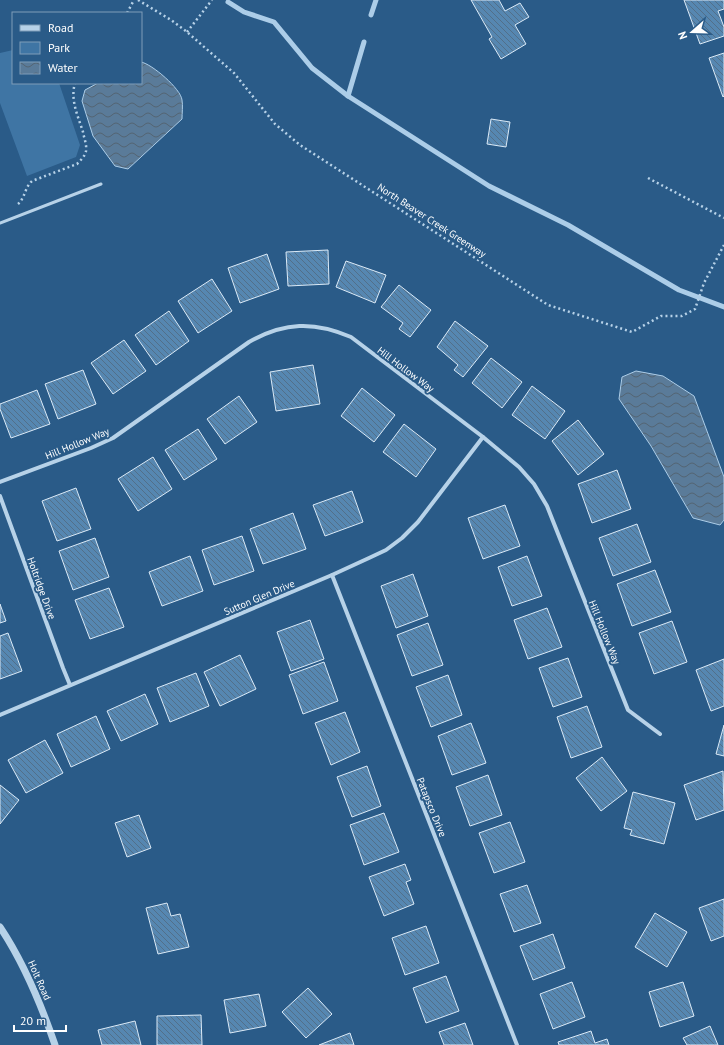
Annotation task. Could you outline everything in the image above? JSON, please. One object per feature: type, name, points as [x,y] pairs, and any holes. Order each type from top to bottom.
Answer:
[{"type":"street","name":"Hill Hollow Way","points":[[0,482],[91,448],[113,438],[264,333],[290,326],[319,327],[336,330],[351,337],[484,437],[519,467],[534,484],[547,506],[628,710],[660,734]]},
{"type":"street","name":"Sutton Glen Drive","points":[[0,715],[332,575],[386,550],[402,538],[418,522],[484,437]]},
{"type":"street","name":"Holtridge Drive","points":[[0,496],[70,685]]},
{"type":"street","name":"Patapsco Drive","points":[[332,575],[517,1045]]},
{"type":"street","name":"Holt Road","points":[[0,927],[12,946],[31,984],[55,1045]]},
{"type":"lane","points":[[0,223],[101,184]]},
{"type":"path","points":[[128,12],[134,0]]},
{"type":"path","name":"North Beaver Creek Greenway","points":[[138,0],[171,20],[187,32],[234,73],[275,124],[300,145],[548,305],[632,332],[661,316],[682,316],[694,309],[704,283],[724,245]]},
{"type":"path","points":[[187,32],[212,0]]},
{"type":"path","points":[[17,206],[22,201],[28,185],[32,181],[77,164],[83,158],[86,150],[85,140],[74,102],[73,91],[75,84]]},
{"type":"path","points":[[648,178],[724,218]]},
{"type":"green space","points":[[12,50],[12,84],[59,84],[80,145],[76,157],[27,176],[0,103],[0,53]]},
{"type":"water","points":[[142,62],[159,72],[177,90],[182,100],[182,119],[128,169],[115,166],[93,136],[82,101],[85,90],[96,84],[142,84]]},
{"type":"water","points":[[636,371],[663,376],[694,396],[724,477],[724,520],[720,525],[693,518],[651,446],[619,399],[622,377]]},
{"type":"building","points":[[471,0],[499,0],[505,11],[520,3],[529,17],[515,25],[526,44],[501,59],[489,39],[492,37]]},
{"type":"building","points":[[684,0],[724,0],[724,9],[718,11],[724,27],[724,36],[700,44]]},
{"type":"building","points":[[724,53],[724,96],[723,97],[709,58]]},
{"type":"building","points":[[491,119],[510,122],[506,147],[487,144]]},
{"type":"building","points":[[328,250],[329,284],[288,286],[286,252]]},
{"type":"building","points":[[267,254],[279,289],[240,303],[228,268]]},
{"type":"building","points":[[346,261],[386,275],[375,303],[336,287]]},
{"type":"building","points":[[212,279],[232,311],[198,333],[178,301]]},
{"type":"building","points":[[399,285],[431,310],[410,337],[399,329],[403,323],[381,307]]},
{"type":"building","points":[[169,311],[189,341],[156,365],[135,335]]},
{"type":"building","points":[[455,321],[488,346],[463,377],[454,370],[458,365],[437,347]]},
{"type":"building","points":[[124,340],[146,371],[113,394],[91,363]]},
{"type":"building","points":[[491,358],[522,382],[502,408],[472,383]]},
{"type":"building","points":[[313,365],[320,404],[276,411],[270,372]]},
{"type":"building","points":[[83,370],[96,404],[58,419],[45,384]]},
{"type":"building","points":[[532,386],[565,411],[545,439],[512,415]]},
{"type":"building","points":[[362,388],[395,415],[374,442],[341,416]]},
{"type":"building","points":[[37,390],[50,424],[11,438],[0,409],[0,404]]},
{"type":"building","points":[[239,396],[257,422],[225,444],[207,419]]},
{"type":"building","points":[[578,420],[604,454],[578,475],[552,441]]},
{"type":"building","points":[[404,424],[436,449],[416,477],[383,452]]},
{"type":"building","points":[[198,429],[217,459],[184,480],[165,450]]},
{"type":"building","points":[[153,457],[172,489],[138,511],[118,479]]},
{"type":"building","points":[[617,470],[631,509],[592,523],[578,484]]},
{"type":"building","points":[[76,488],[91,529],[57,541],[42,501]]},
{"type":"building","points":[[352,491],[363,522],[325,536],[313,505]]},
{"type":"building","points":[[505,505],[520,546],[483,559],[468,518]]},
{"type":"building","points":[[293,513],[306,549],[263,564],[250,529]]},
{"type":"building","points":[[637,524],[651,562],[613,576],[599,538]]},
{"type":"building","points":[[242,536],[254,571],[214,585],[202,550]]},
{"type":"building","points":[[95,538],[109,577],[73,590],[59,551]]},
{"type":"building","points":[[190,556],[203,591],[162,606],[149,572]]},
{"type":"building","points":[[527,556],[542,596],[512,606],[498,567]]},
{"type":"building","points":[[655,570],[671,612],[632,626],[617,584]]},
{"type":"building","points":[[413,574],[428,616],[396,628],[381,586]]},
{"type":"building","points":[[109,588],[124,627],[90,639],[75,600]]},
{"type":"building","points":[[0,604],[6,621],[0,623]]},
{"type":"building","points":[[547,608],[562,647],[528,659],[514,620]]},
{"type":"building","points":[[310,620],[324,659],[291,671],[277,632]]},
{"type":"building","points":[[672,621],[687,662],[654,674],[639,633]]},
{"type":"building","points":[[428,623],[443,665],[412,676],[397,635]]},
{"type":"building","points":[[8,633],[22,671],[0,679],[0,636]]},
{"type":"building","points":[[240,655],[256,689],[220,706],[204,672]]},
{"type":"building","points":[[568,658],[582,697],[553,707],[539,668]]},
{"type":"building","points":[[724,659],[724,706],[711,711],[696,670]]},
{"type":"building","points":[[324,662],[338,701],[303,714],[289,675]]},
{"type":"building","points":[[196,673],[209,706],[170,722],[157,688]]},
{"type":"building","points":[[448,675],[462,715],[431,727],[416,687]]},
{"type":"building","points":[[145,694],[158,724],[121,741],[107,711]]},
{"type":"building","points":[[587,706],[602,747],[571,758],[557,717]]},
{"type":"building","points":[[345,712],[360,752],[331,765],[315,723]]},
{"type":"building","points":[[96,716],[110,749],[71,767],[57,734]]},
{"type":"building","points":[[471,723],[486,763],[452,775],[438,736]]},
{"type":"building","points":[[724,725],[724,756],[716,754]]},
{"type":"building","points":[[45,740],[63,773],[26,793],[8,760]]},
{"type":"building","points":[[602,757],[627,791],[601,811],[576,778]]},
{"type":"building","points":[[367,766],[381,806],[352,817],[337,777]]},
{"type":"building","points":[[723,771],[724,810],[696,820],[684,785]]},
{"type":"building","points":[[488,775],[502,815],[470,826],[456,787]]},
{"type":"building","points":[[0,785],[19,800],[0,824]]},
{"type":"building","points":[[633,792],[675,803],[664,844],[630,835],[632,830],[624,828]]},
{"type":"building","points":[[384,813],[399,852],[364,865],[350,825]]},
{"type":"building","points":[[139,815],[151,848],[127,857],[115,823]]},
{"type":"building","points":[[510,822],[525,862],[494,873],[479,833]]},
{"type":"building","points":[[405,864],[411,880],[406,882],[414,904],[384,916],[369,877]]},
{"type":"building","points":[[527,885],[541,923],[514,932],[500,894]]},
{"type":"building","points":[[724,899],[724,936],[711,941],[699,908]]},
{"type":"building","points":[[167,903],[171,916],[180,914],[189,947],[158,954],[146,908]]},
{"type":"building","points":[[655,913],[687,932],[667,967],[635,947]]},
{"type":"building","points":[[426,926],[439,963],[405,975],[392,938]]},
{"type":"building","points":[[553,934],[565,968],[533,980],[520,946]]},
{"type":"building","points":[[446,976],[459,1011],[426,1023],[413,988]]},
{"type":"building","points":[[572,982],[585,1017],[553,1029],[540,994]]},
{"type":"building","points":[[683,982],[694,1016],[660,1027],[649,992]]},
{"type":"building","points":[[308,988],[332,1014],[306,1038],[282,1012]]},
{"type":"building","points":[[259,994],[266,1026],[230,1033],[224,1000]]},
{"type":"building","points":[[201,1015],[202,1045],[157,1045],[157,1016]]},
{"type":"building","points":[[135,1021],[141,1045],[102,1045],[98,1030]]},
{"type":"building","points":[[465,1023],[473,1045],[444,1045],[439,1032]]},
{"type":"building","points":[[710,1026],[718,1045],[687,1045],[683,1038]]},
{"type":"building","points":[[591,1031],[595,1043],[607,1039],[609,1045],[559,1045],[558,1042]]},
{"type":"building","points":[[350,1033],[354,1045],[319,1045]]},
{"type":"waterway","points":[[371,15],[376,0]]},
{"type":"waterway","points":[[228,2],[244,12],[274,22],[312,68],[348,96],[489,186],[568,225],[679,290],[724,307]]},
{"type":"waterway","points":[[348,96],[364,42]]}]
